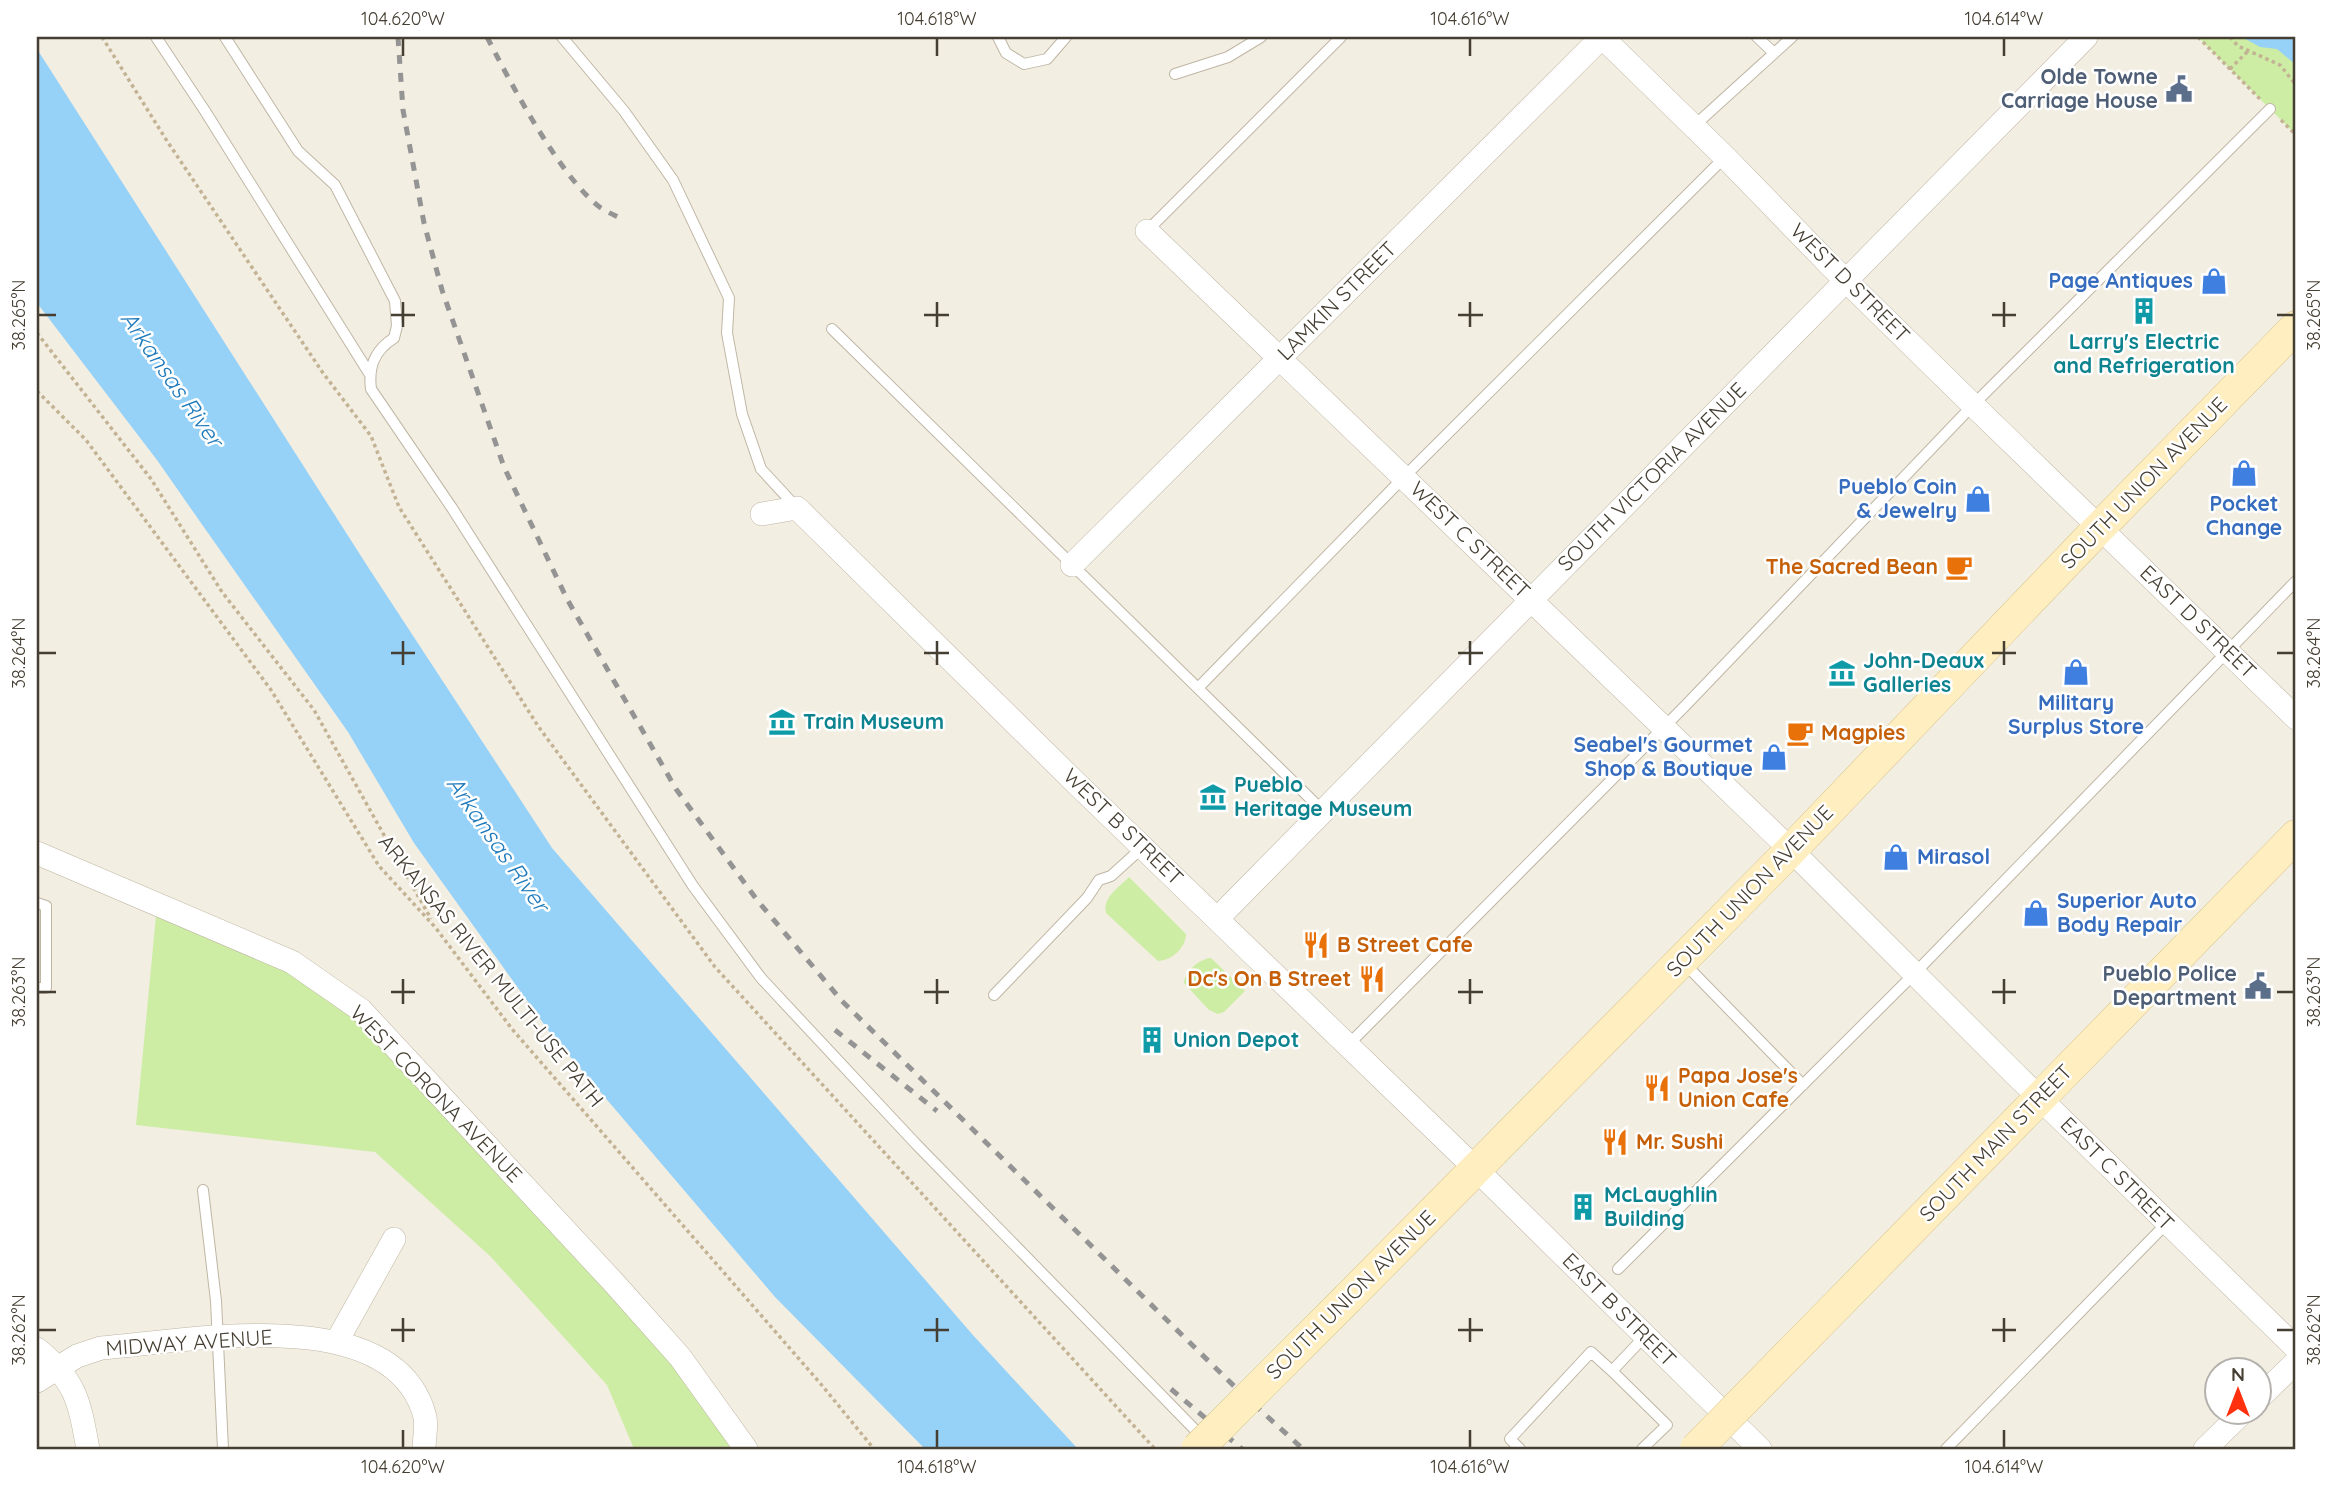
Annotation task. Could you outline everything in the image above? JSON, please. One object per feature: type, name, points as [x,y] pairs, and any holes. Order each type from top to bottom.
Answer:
[{"type":"street","name":"WEST D STREET","points":[[1602,37],[1695,126],[1973,405],[2100,527]]},
{"type":"street","name":"LAMKIN STREET","points":[[1072,565],[1602,37]]},
{"type":"street","name":"SOUTH VICTORIA AVENUE","points":[[1218,918],[2087,37]]},
{"type":"street","name":"WEST C STREET","points":[[1147,231],[1791,850]]},
{"type":"street","name":"SOUTH UNION AVENUE","points":[[1197,1449],[1477,1170],[1791,850],[2296,327]]},
{"type":"street","points":[[762,514],[797,508]]},
{"type":"street","name":"WEST B STREET","points":[[797,508],[1477,1170]]},
{"type":"street","name":"EAST D STREET","points":[[2100,527],[2296,718]]},
{"type":"street","name":"SOUTH MAIN STREET","points":[[1696,1449],[2296,836]]},
{"type":"street","name":"EAST C STREET","points":[[1791,850],[2166,1223],[2296,1348]]},
{"type":"street","name":"WEST CORONA AVENUE","points":[[37,853],[292,962],[361,1010],[680,1357],[746,1449]]},
{"type":"street","name":"EAST B STREET","points":[[1477,1170],[1760,1449]]},
{"type":"street","points":[[337,1341],[394,1239]]},
{"type":"street","name":"MIDWAY AVENUE","points":[[37,1381],[77,1356],[101,1348],[266,1334],[337,1341],[385,1361],[412,1386],[425,1419],[424,1449]]},
{"type":"street","points":[[37,1349],[58,1367],[73,1388],[88,1449]]},
{"type":"street","points":[[2274,1383],[2296,1362]]},
{"type":"street","points":[[2205,1449],[2229,1426]]},
{"type":"lane","points":[[156,37],[369,373],[372,389],[388,417],[452,508],[693,886],[761,978],[916,1144],[1214,1449]]},
{"type":"lane","points":[[225,37],[298,151],[335,185],[396,301],[397,326],[394,338],[383,345],[369,373]]},
{"type":"lane","points":[[562,37],[624,111],[673,180],[729,298],[729,346],[742,414],[761,469],[797,508]]},
{"type":"lane","points":[[998,37],[1006,53],[1024,64],[1047,59],[1066,37]]},
{"type":"lane","points":[[1175,74],[1228,57],[1261,37]]},
{"type":"lane","points":[[1147,231],[1341,37]]},
{"type":"lane","points":[[1757,37],[1774,53]]},
{"type":"lane","points":[[1695,126],[1792,37]]},
{"type":"lane","points":[[1348,1045],[1664,727],[1973,405],[2270,109]]},
{"type":"lane","points":[[1198,688],[1404,477],[1726,157]]},
{"type":"lane","points":[[832,330],[1323,811]]},
{"type":"lane","points":[[1618,1269],[1914,974],[2296,581]]},
{"type":"lane","points":[[994,995],[1087,898],[1099,880],[1111,876],[1143,847]]},
{"type":"lane","points":[[37,903],[46,906],[46,988],[37,988]]},
{"type":"lane","points":[[1682,961],[1803,1085]]},
{"type":"lane","points":[[203,1190],[218,1338],[223,1449]]},
{"type":"lane","points":[[1947,1449],[2166,1223]]},
{"type":"lane","points":[[1612,1371],[1645,1336]]},
{"type":"lane","points":[[1520,1449],[1510,1439],[1591,1352],[1667,1425],[1642,1449]]},
{"type":"path","points":[[2198,37],[2296,135]]},
{"type":"path","points":[[2231,37],[2238,46],[2280,65],[2296,85]]},
{"type":"path","points":[[2230,69],[2248,51]]},
{"type":"path","points":[[37,333],[151,479],[222,593],[314,710],[435,926]]},
{"type":"path","name":"ARKANSAS RIVER MULTI-USE PATH","points":[[37,391],[86,440],[271,690],[379,866],[435,926],[512,1029],[820,1383],[874,1449]]},
{"type":"green space","points":[[2198,37],[2296,37],[2296,135]]},
{"type":"green space","points":[[1129,877],[1186,934],[1181,948],[1168,959],[1158,961],[1106,913],[1106,902]]},
{"type":"green space","points":[[157,905],[361,1010],[746,1449],[634,1449],[607,1385],[490,1256],[375,1152],[136,1125]]},
{"type":"green space","points":[[1211,958],[1245,991],[1224,1012],[1218,1014],[1209,1010],[1184,983],[1193,966]]},
{"type":"water","points":[[2242,37],[2296,37],[2296,65],[2277,49],[2260,47]]},
{"type":"water","name":"Arkansas River","points":[[37,49],[368,567],[552,848],[972,1334],[1078,1449],[925,1449],[775,1297],[551,1034],[414,843],[348,732],[157,460],[37,303]]},
{"type":"railway","points":[[398,37],[403,110],[424,223],[442,290],[504,467],[567,599],[676,789],[757,900],[842,1001],[1236,1388],[1303,1449]]},
{"type":"railway","points":[[487,37],[553,153],[586,194],[601,208],[620,218]]},
{"type":"railway","points":[[835,1030],[937,1111]]},
{"type":"railway","points":[[1171,1389],[1242,1449]]},
{"type":"place","name":"Olde Towne Carriage House","points":[[2179,89]]},
{"type":"place","name":"Page Antiques","points":[[2214,281]]},
{"type":"place","name":"Larry's Electric and Refrigeration","points":[[2144,311]]},
{"type":"place","name":"Pocket Change","points":[[2244,473]]},
{"type":"place","name":"Pueblo Coin & Jewelry","points":[[1978,499]]},
{"type":"place","name":"The Sacred Bean","points":[[1959,567]]},
{"type":"place","name":"Military Surplus Store","points":[[2076,672]]},
{"type":"place","name":"John-Deaux Galleries","points":[[1842,673]]},
{"type":"place","name":"Train Museum","points":[[782,722]]},
{"type":"place","name":"Magpies","points":[[1800,733]]},
{"type":"place","name":"Seabel's Gourmet Shop & Boutique","points":[[1774,757]]},
{"type":"place","name":"Pueblo Heritage Museum","points":[[1213,797]]},
{"type":"place","name":"Mirasol","points":[[1896,857]]},
{"type":"place","name":"Superior Auto Body Repair","points":[[2036,913]]},
{"type":"place","name":"B Street Cafe","points":[[1316,945]]},
{"type":"place","name":"Dc's On B Street","points":[[1372,979]]},
{"type":"place","name":"Pueblo Police Department","points":[[2258,986]]},
{"type":"place","name":"Union Depot","points":[[1152,1040]]},
{"type":"place","name":"Papa Jose's Union Cafe","points":[[1657,1088]]},
{"type":"place","name":"Mr. Sushi","points":[[1615,1142]]},
{"type":"place","name":"McLaughlin Building","points":[[1583,1207]]}]
